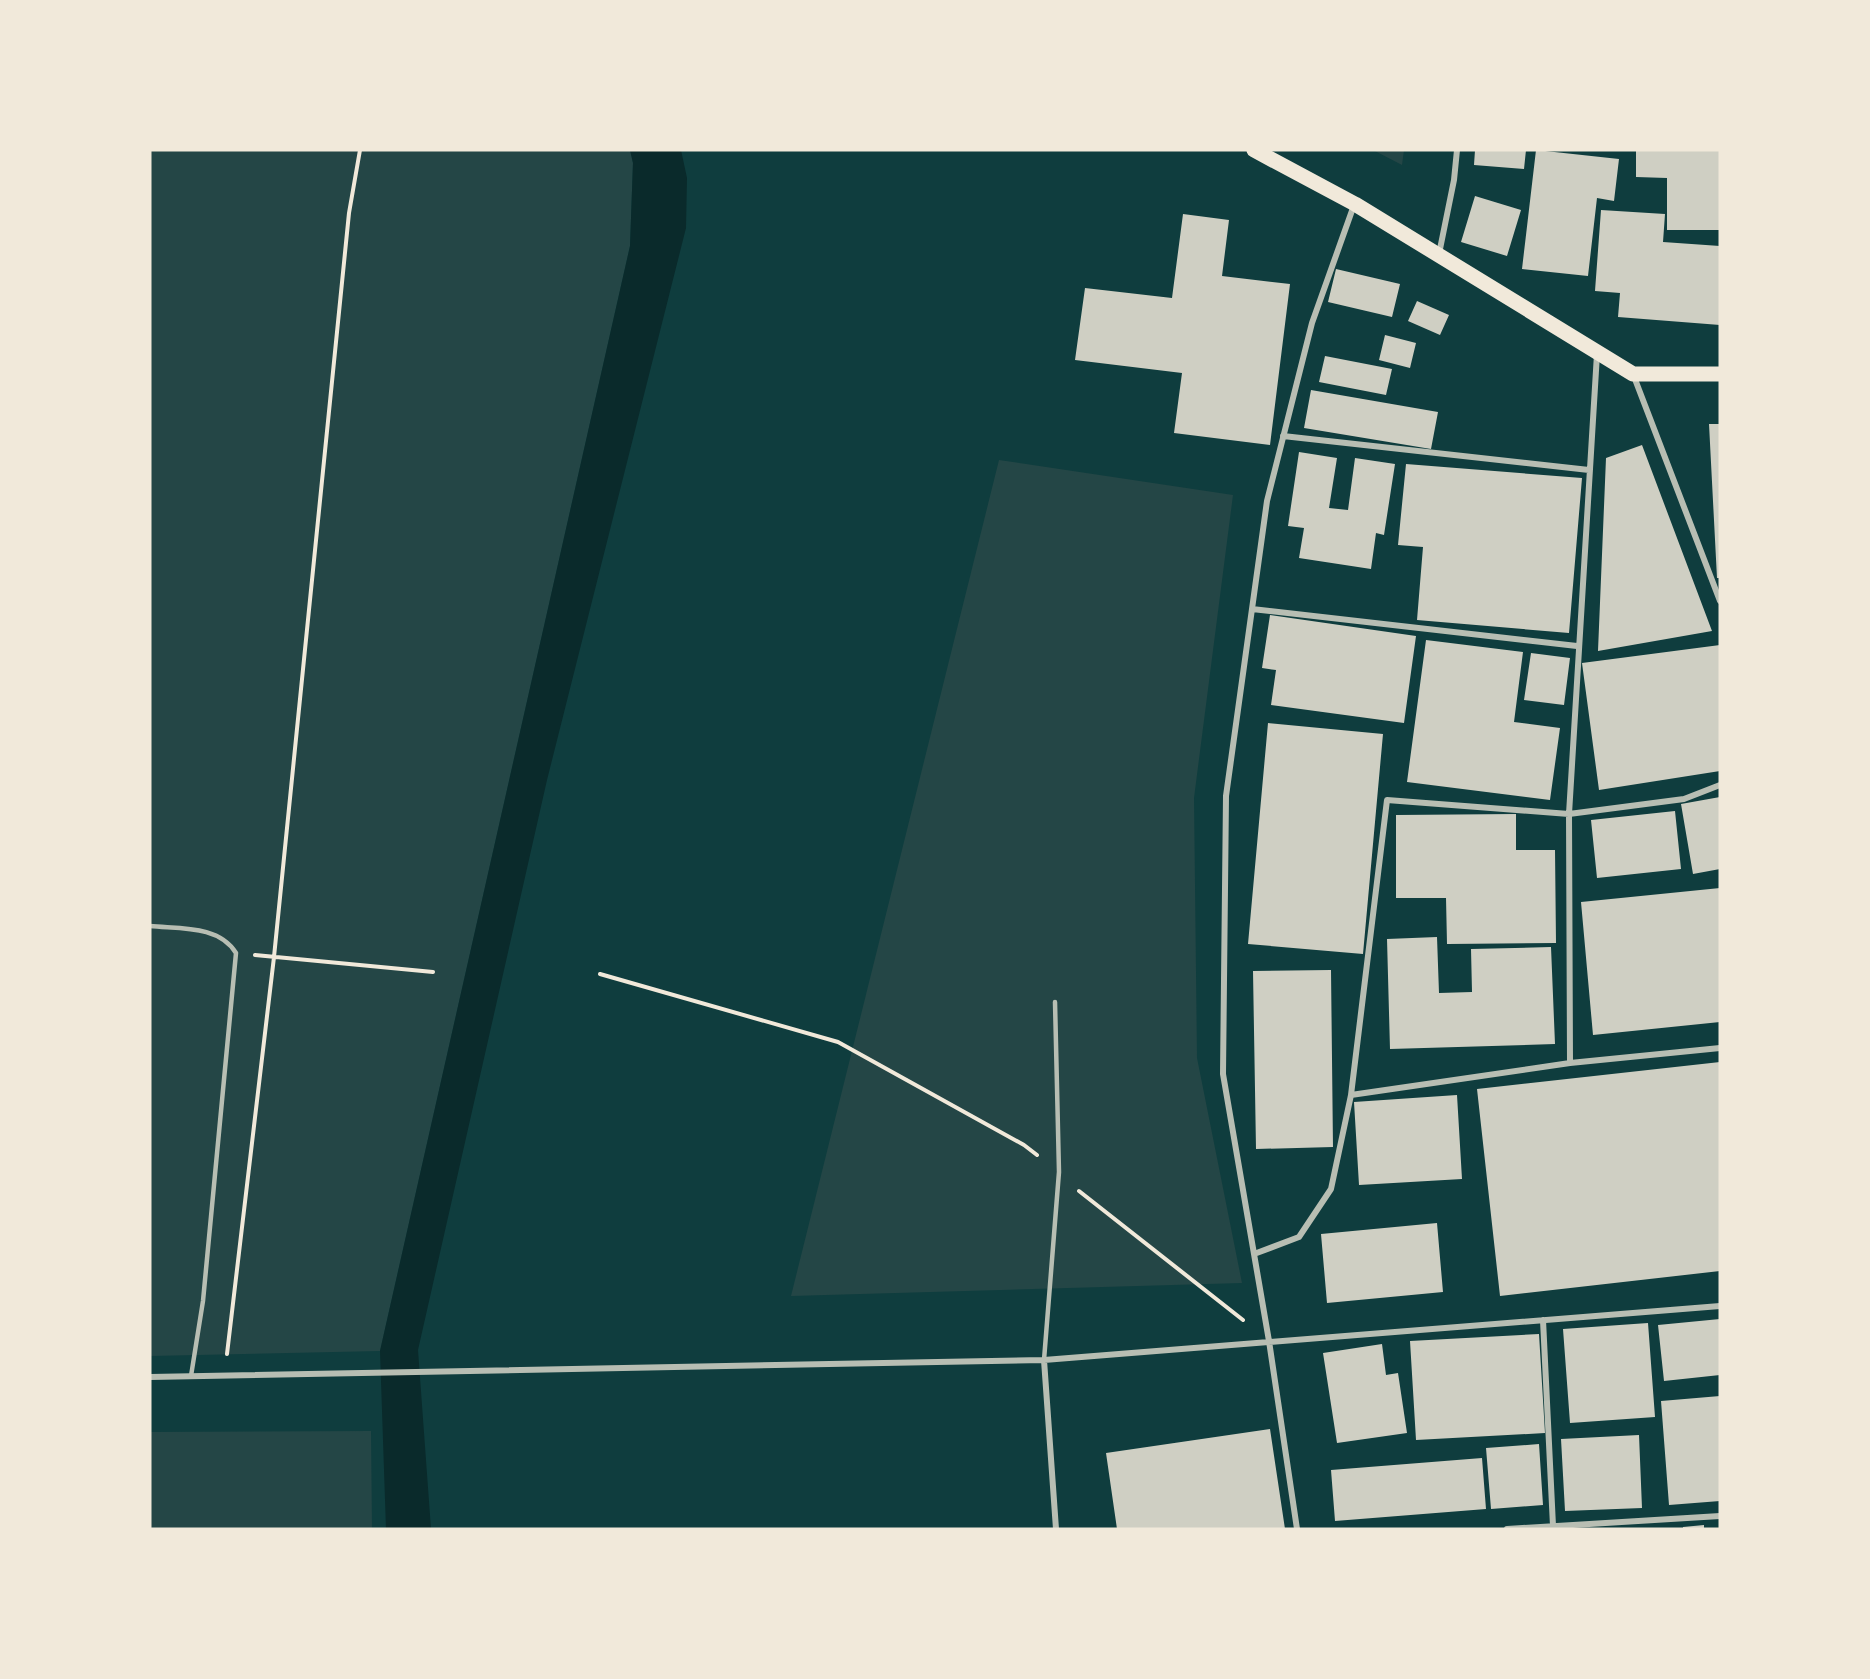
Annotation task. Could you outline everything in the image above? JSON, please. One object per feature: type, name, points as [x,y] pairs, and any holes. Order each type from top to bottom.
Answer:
[{"type":"main road","points":[[1254,150],[1355,204],[1633,374],[1720,374]]},
{"type":"street","points":[[1438,255],[1454,180],[1457,150]]},
{"type":"street","points":[[1297,1529],[1269,1341],[1223,1074],[1226,796],[1267,501],[1312,323],[1355,204]]},
{"type":"street","points":[[1570,1063],[1569,814],[1577,646],[1597,352]]},
{"type":"street","points":[[1633,374],[1720,601]]},
{"type":"street","points":[[1283,436],[1588,470]]},
{"type":"street","points":[[1252,609],[1577,646]]},
{"type":"street","points":[[1254,1254],[1299,1237],[1331,1189],[1351,1095],[1387,800],[1569,814],[1684,799],[1720,785]]},
{"type":"street","points":[[1351,1095],[1570,1063],[1720,1047]]},
{"type":"street","points":[[150,1377],[1044,1360],[1720,1306]]},
{"type":"street","points":[[1543,1320],[1553,1526]]},
{"type":"street","points":[[1044,1360],[1056,1529]]},
{"type":"street","points":[[1507,1529],[1720,1516]]},
{"type":"lane","points":[[150,926],[214,933],[229,942],[236,953],[203,1300],[191,1376]]},
{"type":"lane","points":[[1044,1360],[1059,1172],[1055,1002]]},
{"type":"path","points":[[225,1376],[274,957],[349,213],[360,150]]},
{"type":"path","points":[[236,953],[434,972]]},
{"type":"path","points":[[600,974],[838,1042],[1024,1145],[1059,1172],[1105,1213],[1269,1341]]},
{"type":"shaded area","points":[[150,150],[630,150],[633,163],[630,246],[380,1351],[150,1356]]},
{"type":"shaded area","points":[[630,150],[681,150],[687,178],[686,228],[547,780],[418,1350],[431,1529],[386,1529],[380,1351],[630,246],[633,163]]},
{"type":"shaded area","points":[[1373,150],[1404,150],[1402,165]]},
{"type":"shaded area","points":[[999,460],[1233,495],[1194,798],[1197,1058],[1242,1283],[791,1296]]},
{"type":"shaded area","points":[[371,1431],[372,1529],[150,1529],[150,1432]]},
{"type":"building","points":[[1475,150],[1526,150],[1524,169],[1474,165]]},
{"type":"building","points":[[1536,150],[1619,159],[1614,201],[1597,198],[1588,276],[1522,269]]},
{"type":"building","points":[[1636,150],[1720,150],[1720,230],[1667,230],[1667,178],[1636,177]]},
{"type":"building","points":[[1475,196],[1521,210],[1507,256],[1461,242]]},
{"type":"building","points":[[1601,210],[1665,214],[1663,242],[1720,246],[1720,325],[1618,317],[1620,293],[1595,291]]},
{"type":"building","points":[[1183,214],[1229,220],[1222,276],[1290,284],[1270,445],[1174,433],[1182,373],[1075,360],[1085,288],[1172,298]]},
{"type":"building","points":[[1336,269],[1400,284],[1392,317],[1328,302]]},
{"type":"building","points":[[1417,301],[1449,315],[1440,335],[1408,321]]},
{"type":"building","points":[[1385,335],[1416,343],[1410,368],[1379,360]]},
{"type":"building","points":[[1325,356],[1392,369],[1386,395],[1319,382]]},
{"type":"building","points":[[1311,390],[1438,412],[1431,449],[1304,428]]},
{"type":"building","points":[[1709,424],[1720,424],[1720,578],[1717,578]]},
{"type":"building","points":[[1642,445],[1712,631],[1598,651],[1606,458]]},
{"type":"building","points":[[1299,452],[1337,458],[1329,508],[1348,510],[1355,458],[1395,464],[1384,535],[1376,533],[1371,569],[1299,558],[1304,528],[1288,526]]},
{"type":"building","points":[[1406,464],[1582,478],[1569,633],[1417,620],[1423,547],[1398,545]]},
{"type":"building","points":[[1270,615],[1416,636],[1404,723],[1271,705],[1276,670],[1262,668]]},
{"type":"building","points":[[1426,640],[1523,652],[1514,722],[1560,728],[1550,800],[1407,782]]},
{"type":"building","points":[[1720,645],[1720,771],[1599,790],[1582,663]]},
{"type":"building","points":[[1531,653],[1570,658],[1564,705],[1524,700]]},
{"type":"building","points":[[1268,723],[1383,734],[1363,954],[1248,944]]},
{"type":"building","points":[[1720,797],[1720,869],[1693,874],[1681,804]]},
{"type":"building","points":[[1675,811],[1681,869],[1597,878],[1591,820]]},
{"type":"building","points":[[1516,814],[1516,850],[1555,850],[1556,943],[1447,944],[1446,898],[1396,898],[1396,815]]},
{"type":"building","points":[[1720,888],[1720,1022],[1593,1035],[1581,902]]},
{"type":"building","points":[[1437,937],[1439,993],[1472,992],[1471,949],[1551,947],[1555,1044],[1390,1049],[1387,939]]},
{"type":"building","points":[[1331,970],[1333,1147],[1256,1149],[1253,971]]},
{"type":"building","points":[[1720,1062],[1720,1271],[1500,1296],[1477,1089]]},
{"type":"building","points":[[1457,1095],[1462,1179],[1359,1185],[1354,1102]]},
{"type":"building","points":[[1437,1223],[1443,1292],[1327,1303],[1321,1234]]},
{"type":"building","points":[[1720,1319],[1720,1375],[1664,1381],[1658,1325]]},
{"type":"building","points":[[1648,1323],[1655,1417],[1570,1423],[1563,1329]]},
{"type":"building","points":[[1539,1334],[1545,1433],[1416,1440],[1410,1341]]},
{"type":"building","points":[[1382,1344],[1386,1375],[1398,1373],[1407,1433],[1337,1443],[1323,1353]]},
{"type":"building","points":[[1720,1396],[1720,1501],[1669,1505],[1661,1401]]},
{"type":"building","points":[[1270,1429],[1285,1529],[1117,1529],[1106,1453]]},
{"type":"building","points":[[1639,1435],[1642,1508],[1565,1511],[1561,1439]]},
{"type":"building","points":[[1539,1444],[1543,1505],[1491,1509],[1486,1448]]},
{"type":"building","points":[[1482,1458],[1486,1509],[1335,1521],[1331,1470]]},
{"type":"building","points":[[1704,1525],[1704,1529],[1683,1529],[1683,1527]]}]
